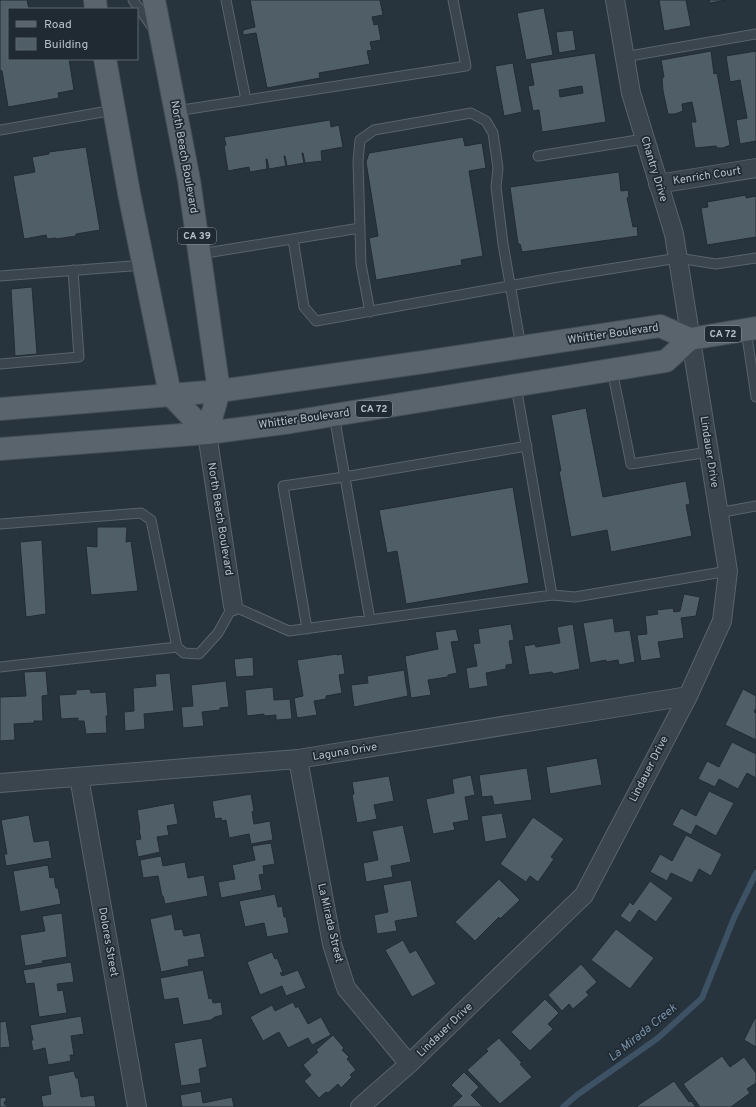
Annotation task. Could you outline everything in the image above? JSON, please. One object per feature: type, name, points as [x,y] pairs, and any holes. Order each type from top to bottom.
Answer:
[{"type":"main road","name":"North Beach Boulevard","points":[[154,0],[189,180],[219,391],[207,433]]},
{"type":"main road","points":[[105,60],[129,193],[170,394],[207,433]]},
{"type":"main road","name":"Whittier Boulevard","points":[[0,409],[219,391],[660,326],[690,339],[666,361],[334,415],[207,433],[0,448]]},
{"type":"main road","name":"CA 72","points":[[690,339],[751,329]]},
{"type":"street","name":"Chantry Drive","points":[[615,0],[631,93],[674,234],[690,339]]},
{"type":"street","name":"Kenrich Court","points":[[658,184],[756,168]]},
{"type":"street","name":"Lindauer Drive","points":[[360,1107],[410,1064],[584,895],[688,696],[722,621],[728,571],[690,339]]},
{"type":"street","name":"North Beach Boulevard","points":[[207,433],[233,606]]},
{"type":"street","name":"Laguna Drive","points":[[0,783],[298,760],[688,696]]},
{"type":"street","name":"La Mirada Street","points":[[298,760],[332,944],[346,988],[410,1064]]},
{"type":"street","name":"Dolores Street","points":[[79,777],[137,1107]]},
{"type":"lane","points":[[133,0],[162,40]]},
{"type":"lane","points":[[226,0],[246,100]]},
{"type":"lane","points":[[176,111],[466,66],[453,0]]},
{"type":"lane","points":[[624,57],[756,34]]},
{"type":"lane","points":[[0,130],[114,110]]},
{"type":"lane","points":[[370,312],[361,264],[358,161],[360,140],[374,130],[470,113],[486,121],[493,133],[498,168],[496,187],[503,244],[520,347]]},
{"type":"lane","points":[[538,156],[644,139]]},
{"type":"lane","points":[[200,254],[360,228]]},
{"type":"lane","points":[[293,240],[304,307],[316,321],[678,258],[716,264],[756,258]]},
{"type":"lane","points":[[0,276],[144,265]]},
{"type":"lane","points":[[0,364],[79,357],[73,270]]},
{"type":"lane","points":[[751,329],[756,397]]},
{"type":"lane","points":[[612,370],[631,464],[709,452]]},
{"type":"lane","points":[[516,386],[552,595]]},
{"type":"lane","points":[[0,400],[29,407]]},
{"type":"lane","points":[[334,415],[370,620]]},
{"type":"lane","points":[[307,629],[283,486],[526,446]]},
{"type":"lane","points":[[718,512],[756,506]]},
{"type":"lane","points":[[0,524],[141,513],[151,520],[177,647],[184,653],[199,654],[218,633],[233,606],[289,631],[552,595],[575,596],[728,571]]},
{"type":"lane","points":[[0,667],[177,647]]},
{"type":"building","points":[[0,0],[27,0],[29,8],[8,8],[8,60],[69,60],[74,90],[58,93],[59,98],[8,107],[2,71],[0,70]]},
{"type":"building","points":[[250,0],[380,0],[383,15],[372,17],[374,25],[378,24],[381,40],[370,42],[372,50],[367,51],[370,64],[319,73],[320,78],[267,88],[256,33],[243,35],[243,30],[255,27]]},
{"type":"building","points":[[659,0],[686,0],[691,26],[664,31]]},
{"type":"building","points":[[709,0],[726,0],[710,3]]},
{"type":"building","points":[[544,8],[553,55],[526,60],[517,13]]},
{"type":"building","points":[[573,30],[576,50],[559,53],[556,32]]},
{"type":"building","points":[[711,51],[714,74],[717,73],[730,145],[723,148],[717,148],[716,146],[695,148],[691,122],[696,122],[692,102],[682,104],[683,111],[675,114],[668,114],[663,91],[662,78],[664,77],[661,60]]},
{"type":"building","points":[[756,51],[756,141],[740,144],[736,120],[747,118],[740,80],[730,82],[726,56]]},
{"type":"building","points":[[595,53],[606,122],[542,132],[539,110],[533,111],[528,86],[534,85],[530,63]],"holes":[[[582,86],[583,93],[560,97],[559,90]]]},
{"type":"building","points":[[513,63],[522,112],[504,116],[495,66]]},
{"type":"building","points":[[330,120],[331,127],[339,125],[343,147],[321,151],[322,161],[305,163],[302,153],[304,163],[287,166],[284,156],[286,166],[269,169],[266,159],[267,169],[250,172],[249,167],[228,171],[224,137]]},
{"type":"building","points":[[463,137],[465,146],[482,143],[486,168],[469,171],[483,256],[461,260],[462,265],[376,280],[369,238],[378,236],[366,162],[369,153]]},
{"type":"building","points":[[86,147],[100,230],[56,239],[47,239],[46,235],[24,239],[13,176],[35,172],[32,157],[49,154],[49,152]]},
{"type":"building","points":[[619,172],[621,191],[628,190],[629,197],[627,198],[633,227],[637,226],[638,236],[522,252],[520,244],[518,244],[510,187]]},
{"type":"building","points":[[746,195],[746,198],[756,196],[756,237],[707,245],[701,208],[708,207],[707,202]]},
{"type":"building","points":[[32,287],[37,354],[15,356],[11,289]]},
{"type":"building","points":[[586,408],[603,497],[686,481],[690,504],[686,505],[692,536],[611,552],[607,530],[571,537],[551,415]]},
{"type":"building","points":[[513,487],[529,583],[406,604],[397,551],[387,553],[379,510]]},
{"type":"building","points":[[97,527],[127,527],[126,542],[131,541],[138,591],[91,595],[86,546],[97,547]]},
{"type":"building","points":[[42,540],[46,614],[26,617],[20,542]]},
{"type":"building","points":[[684,594],[700,597],[696,616],[681,618],[684,638],[658,642],[661,658],[641,661],[637,635],[647,634],[645,616],[658,614],[657,610],[673,608],[674,612],[680,611]]},
{"type":"building","points":[[613,618],[615,632],[630,630],[635,662],[619,665],[618,660],[606,662],[606,660],[590,663],[583,623]]},
{"type":"building","points":[[511,624],[514,640],[509,641],[513,664],[506,665],[506,669],[486,673],[488,686],[469,689],[466,668],[477,666],[473,644],[480,643],[478,629]]},
{"type":"building","points":[[573,624],[580,669],[553,674],[552,672],[529,675],[524,646],[535,644],[536,647],[560,643],[557,627]]},
{"type":"building","points":[[456,629],[459,641],[451,642],[457,673],[448,675],[448,677],[428,680],[431,695],[411,698],[405,656],[438,649],[435,632]]},
{"type":"building","points":[[342,654],[345,674],[339,675],[342,693],[326,696],[326,699],[314,701],[317,715],[297,718],[294,698],[303,696],[297,660]]},
{"type":"building","points":[[253,657],[254,676],[236,677],[234,659]]},
{"type":"building","points":[[404,670],[408,696],[354,707],[351,685],[368,683],[367,676]]},
{"type":"building","points":[[46,671],[48,695],[42,696],[43,721],[14,724],[15,740],[0,741],[0,697],[26,696],[24,672]]},
{"type":"building","points":[[170,673],[174,711],[144,714],[145,729],[125,731],[124,712],[134,711],[133,688],[156,686],[155,674]]},
{"type":"building","points":[[226,681],[229,707],[220,708],[220,710],[202,712],[204,726],[183,728],[181,707],[193,706],[191,685]]},
{"type":"building","points":[[273,687],[274,700],[290,699],[292,719],[276,720],[276,715],[264,716],[264,714],[247,716],[245,690]]},
{"type":"building","points":[[90,689],[91,693],[106,692],[108,716],[106,716],[107,733],[86,734],[84,721],[78,721],[78,718],[61,719],[59,695],[76,694],[76,690]]},
{"type":"building","points":[[743,689],[756,696],[756,708],[754,712],[756,713],[756,740],[725,725]]},
{"type":"building","points":[[732,742],[756,754],[756,778],[747,773],[738,789],[719,779],[715,787],[698,779],[707,761],[719,767]]},
{"type":"building","points":[[597,758],[602,785],[550,794],[546,767]]},
{"type":"building","points":[[527,768],[532,800],[494,805],[492,796],[482,797],[479,775]]},
{"type":"building","points":[[471,775],[475,795],[465,797],[469,820],[453,823],[455,830],[433,834],[426,799],[454,793],[452,779]]},
{"type":"building","points":[[389,776],[394,801],[374,805],[377,819],[357,823],[352,795],[354,794],[352,782]]},
{"type":"building","points":[[709,791],[734,803],[716,836],[696,825],[691,835],[672,825],[681,808],[696,816]]},
{"type":"building","points":[[251,794],[254,811],[252,812],[254,824],[270,821],[273,840],[251,844],[249,834],[229,838],[226,820],[222,821],[221,818],[215,819],[212,801]]},
{"type":"building","points":[[174,803],[178,824],[167,826],[169,835],[157,837],[160,852],[138,857],[135,840],[141,839],[137,810]]},
{"type":"building","points":[[502,813],[507,838],[485,842],[481,816]]},
{"type":"building","points":[[29,815],[34,842],[49,840],[52,858],[6,866],[4,854],[7,854],[1,820]]},
{"type":"building","points":[[533,817],[564,839],[551,857],[554,859],[538,882],[530,876],[526,882],[500,864]]},
{"type":"building","points":[[403,825],[411,862],[391,866],[393,877],[366,882],[363,863],[378,860],[372,831]]},
{"type":"building","points":[[686,835],[722,854],[711,876],[699,869],[692,883],[671,873],[667,881],[650,872],[660,854],[672,861]]},
{"type":"building","points":[[271,843],[275,864],[263,866],[264,874],[259,875],[262,890],[221,898],[218,882],[235,879],[232,865],[255,860],[252,846]]},
{"type":"building","points":[[161,856],[163,866],[185,862],[188,878],[204,875],[208,896],[165,904],[158,876],[143,878],[140,860]]},
{"type":"building","points":[[48,865],[50,878],[54,877],[56,888],[58,888],[61,904],[20,912],[13,871]]},
{"type":"building","points":[[499,879],[520,900],[500,919],[499,917],[475,941],[455,922]]},
{"type":"building","points":[[411,880],[418,917],[395,921],[397,931],[377,934],[374,915],[388,912],[383,885]]},
{"type":"building","points":[[650,881],[673,898],[656,922],[639,910],[630,923],[620,916],[630,902],[633,905]]},
{"type":"building","points":[[275,894],[278,907],[282,906],[284,917],[286,917],[289,933],[267,937],[264,923],[245,927],[239,901]]},
{"type":"building","points":[[62,913],[67,957],[42,961],[43,963],[25,966],[20,935],[45,931],[42,916]]},
{"type":"building","points":[[172,914],[175,930],[182,929],[184,936],[200,933],[205,957],[188,960],[189,966],[161,972],[150,919]]},
{"type":"building","points":[[616,929],[654,958],[630,989],[591,960]]},
{"type":"building","points":[[403,940],[410,953],[416,950],[436,984],[412,997],[385,950]]},
{"type":"building","points":[[272,952],[275,959],[277,958],[283,972],[280,973],[282,976],[298,970],[306,988],[286,996],[282,986],[260,995],[247,962]]},
{"type":"building","points":[[71,962],[74,982],[57,984],[58,991],[63,990],[67,1013],[39,1017],[34,983],[26,984],[23,970]]},
{"type":"building","points":[[581,964],[597,982],[586,992],[589,995],[573,1009],[569,1004],[562,1011],[548,995]]},
{"type":"building","points":[[203,970],[209,999],[212,998],[213,1003],[221,1002],[223,1015],[215,1017],[211,1020],[183,1025],[178,998],[164,1000],[160,978]]},
{"type":"building","points":[[545,999],[559,1013],[548,1024],[553,1029],[530,1051],[511,1032]]},
{"type":"building","points":[[293,1002],[296,1008],[298,1006],[308,1024],[321,1017],[331,1035],[312,1045],[308,1038],[288,1048],[279,1032],[263,1041],[250,1017],[272,1005],[275,1011]]},
{"type":"building","points":[[81,1016],[84,1034],[71,1036],[74,1055],[70,1055],[71,1061],[48,1065],[45,1048],[33,1051],[31,1040],[33,1040],[30,1025]]},
{"type":"building","points":[[756,1016],[756,1047],[744,1040]]},
{"type":"building","points":[[6,1021],[10,1047],[0,1048],[0,1022]]},
{"type":"building","points":[[333,1035],[344,1048],[342,1050],[349,1057],[347,1059],[356,1070],[350,1075],[352,1077],[341,1088],[338,1084],[328,1093],[326,1092],[319,1098],[304,1081],[311,1075],[303,1065],[318,1052],[316,1050]]},
{"type":"building","points":[[202,1038],[207,1067],[199,1069],[201,1083],[181,1086],[174,1043]]},
{"type":"building","points":[[499,1038],[522,1063],[520,1064],[532,1077],[500,1104],[467,1070],[488,1051],[486,1049]]},
{"type":"building","points":[[722,1056],[730,1067],[744,1057],[756,1073],[756,1083],[747,1089],[750,1093],[731,1107],[700,1107],[683,1084]]},
{"type":"building","points":[[74,1071],[76,1078],[78,1078],[81,1097],[94,1095],[96,1107],[43,1107],[41,1096],[51,1094],[48,1076]]},
{"type":"building","points":[[464,1072],[479,1087],[471,1095],[483,1107],[451,1107],[462,1096],[451,1085]]},
{"type":"building","points":[[674,1081],[689,1102],[691,1101],[696,1107],[637,1106]]},
{"type":"building","points":[[201,1091],[203,1103],[232,1097],[234,1107],[182,1107],[180,1095]]},
{"type":"building","points":[[6,1097],[6,1101],[4,1102],[7,1107],[0,1107],[0,1098]]},
{"type":"waterway","name":"La Mirada Creek","points":[[563,1107],[577,1095],[658,1038],[702,998],[734,918],[756,873]]}]
